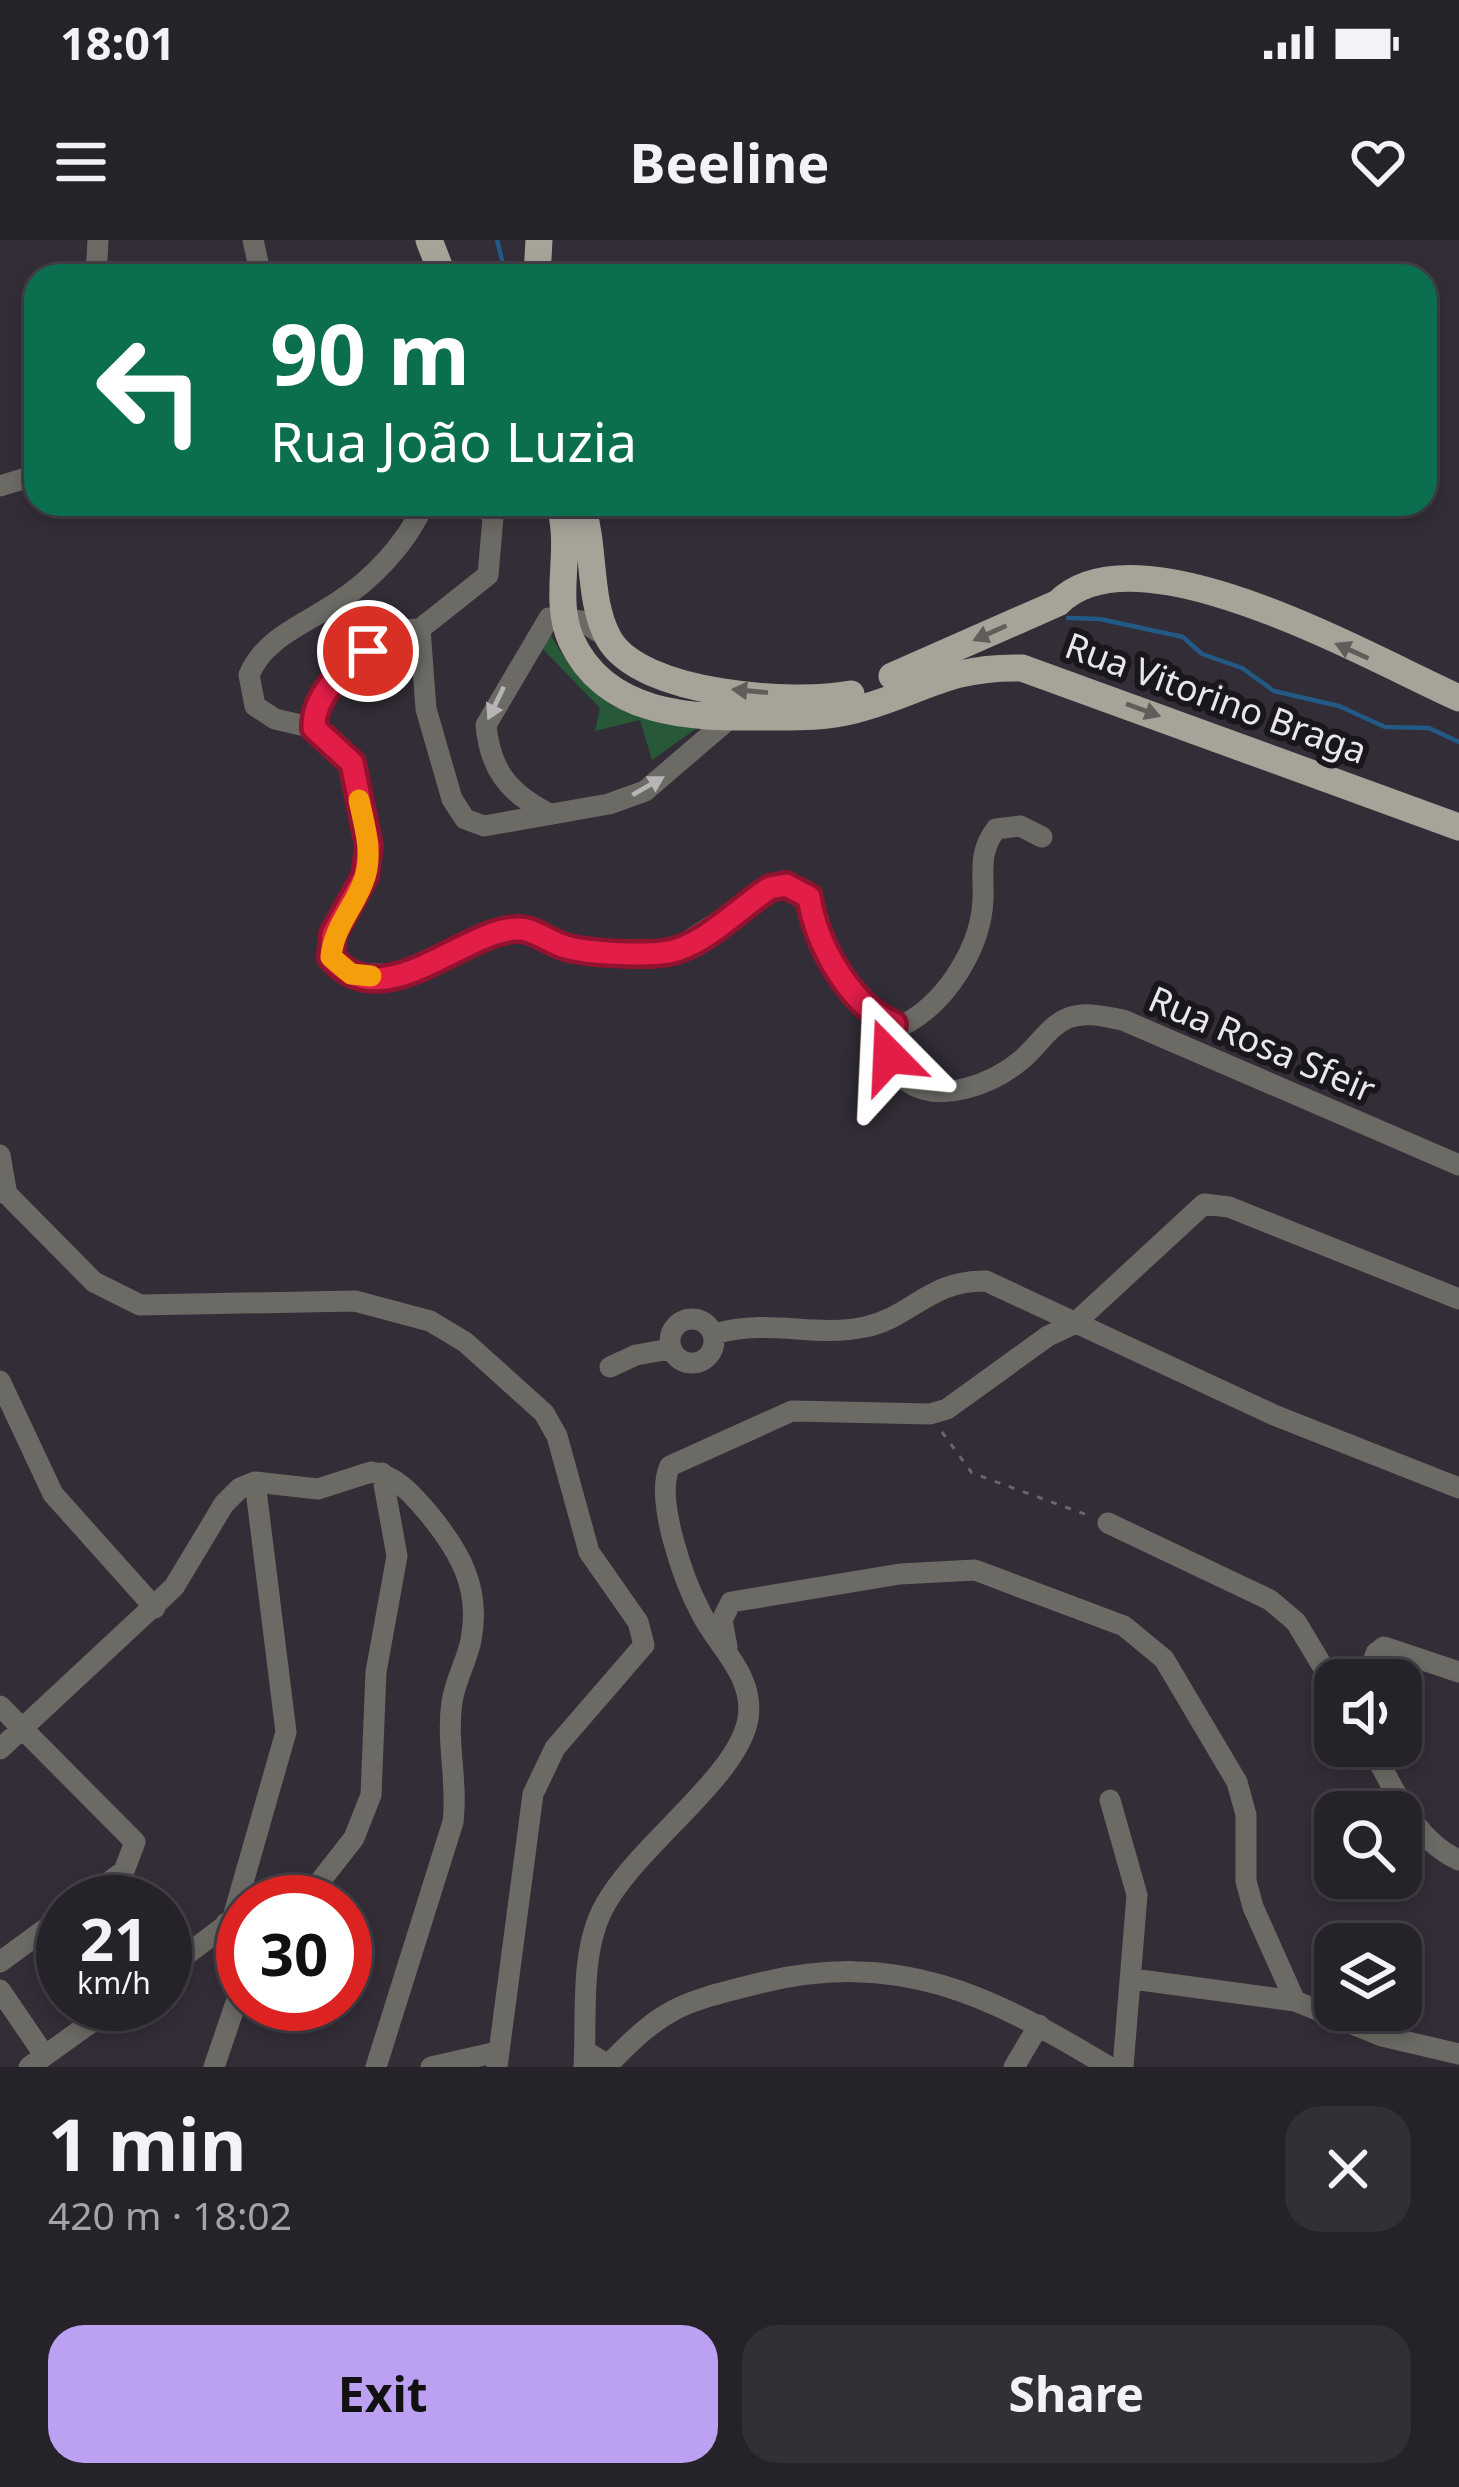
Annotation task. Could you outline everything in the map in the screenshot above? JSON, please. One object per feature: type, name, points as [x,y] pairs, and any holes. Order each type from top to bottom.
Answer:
[{"type":"main road","points":[[561,516],[567,544],[565,618]]},
{"type":"main road","points":[[583,516],[608,637],[645,672],[686,686],[822,698],[855,693],[1058,603],[1076,586],[1141,578],[1233,598],[1459,698]]},
{"type":"main road","name":"Rua Vitorino Braga","points":[[565,618],[589,667],[639,705],[729,719],[856,710],[952,672],[1022,668],[1459,827]]},
{"type":"street","points":[[418,516],[411,532],[364,582],[287,631],[254,664],[248,688],[255,706],[275,719],[314,728],[352,763],[369,846],[365,876],[333,934],[331,957],[351,974],[394,974],[435,964],[501,932],[522,928],[564,948],[671,952],[688,946],[770,888],[786,885],[809,897],[828,955],[872,1010],[894,1024],[920,1015],[941,995],[972,946],[981,922],[983,846],[996,829],[1020,826],[1042,838]]},
{"type":"street","points":[[314,728],[314,716],[344,667],[403,629],[420,629],[488,575],[490,516]]},
{"type":"street","points":[[546,812],[515,796],[505,783],[493,763],[486,725],[540,626],[549,618],[565,618],[608,637]]},
{"type":"street","points":[[420,629],[426,709],[458,811],[484,826],[609,804],[645,791],[729,719]]},
{"type":"street","name":"Rua Rosa Sfeir","points":[[894,1024],[889,1056],[896,1072],[914,1086],[938,1092],[993,1077],[1020,1062],[1067,1018],[1085,1015],[1124,1020],[1459,1165]]},
{"type":"street","points":[[0,1155],[4,1191],[70,1260],[116,1297],[140,1305],[175,1307],[382,1304],[430,1321],[465,1342],[511,1378],[551,1425],[589,1552],[638,1622],[644,1645],[555,1748],[533,1794],[497,2059],[431,2067]]},
{"type":"street","points":[[1109,2067],[980,1995],[871,1969],[833,1969],[678,2004],[652,2019],[610,2066],[585,2059],[590,1953],[602,1909],[654,1839],[728,1762],[742,1737],[747,1693],[727,1648],[699,1611],[664,1505],[670,1466],[792,1411],[930,1414],[964,1400],[1048,1336],[1074,1324],[1193,1210],[1215,1203],[1459,1300]]},
{"type":"street","points":[[610,1367],[636,1354],[670,1349],[676,1358],[696,1361],[708,1355],[715,1334],[758,1323],[872,1326],[938,1287],[986,1281],[1274,1415],[1459,1488]]},
{"type":"street","points":[[0,1381],[61,1507],[155,1608]]},
{"type":"street","points":[[0,1749],[155,1608],[174,1587],[224,1504],[255,1482],[318,1489],[370,1472],[382,1473],[411,1495],[457,1547],[468,1571],[474,1611],[471,1642],[452,1701],[458,1781],[453,1822],[376,2067]]},
{"type":"street","points":[[325,1875],[354,1838],[370,1795],[376,1672],[397,1556],[382,1473]]},
{"type":"street","points":[[246,1875],[286,1732],[255,1482]]},
{"type":"street","points":[[1108,1523],[1270,1600],[1296,1622],[1318,1659]]},
{"type":"street","points":[[727,1648],[722,1620],[731,1602],[952,1570],[997,1576],[1124,1626],[1164,1659],[1237,1782],[1246,1815],[1246,1881],[1295,2001]]},
{"type":"street","points":[[1374,1659],[1384,1647],[1420,1659]]},
{"type":"street","points":[[1422,1660],[1459,1672]]},
{"type":"street","points":[[0,1706],[135,1843],[119,1875]]},
{"type":"street","points":[[1382,1767],[1416,1826],[1441,1852],[1459,1860]]},
{"type":"street","points":[[1110,1800],[1138,1895],[1123,2067]]},
{"type":"street","points":[[192,1949],[216,1930]]},
{"type":"street","points":[[0,1962],[36,1936]]},
{"type":"street","points":[[1133,1979],[1295,2001],[1382,2036],[1459,2054]]},
{"type":"street","points":[[0,1990],[36,2060],[78,2031]]},
{"type":"street","points":[[1014,2067],[1039,2025]]},
{"type":"street","points":[[214,2067],[226,2031]]},
{"type":"path","points":[[930,1414],[972,1473],[1108,1523]]},
{"type":"green space","points":[[548,630],[577,674],[608,700],[697,728],[652,760],[640,720],[595,731],[600,708],[537,643]]},
{"type":"waterway","points":[[497,240],[503,264]]},
{"type":"waterway","points":[[1068,618],[1100,619],[1183,637],[1202,654],[1242,668],[1274,691],[1339,706],[1385,727],[1429,728],[1459,742]]},
{"type":"slow traffic","points":[[359,800],[369,846],[365,876],[333,934],[331,957],[351,974],[371,976]]},
{"type":"route","points":[[368,651],[344,667],[314,716],[314,728],[352,763],[369,846],[365,876],[333,934],[331,957],[339,966],[351,974],[394,974],[435,964],[501,932],[522,928],[564,948],[671,952],[688,946],[770,888],[786,885],[809,897],[819,937],[846,980],[881,1019],[894,1024],[889,1056]]}]
